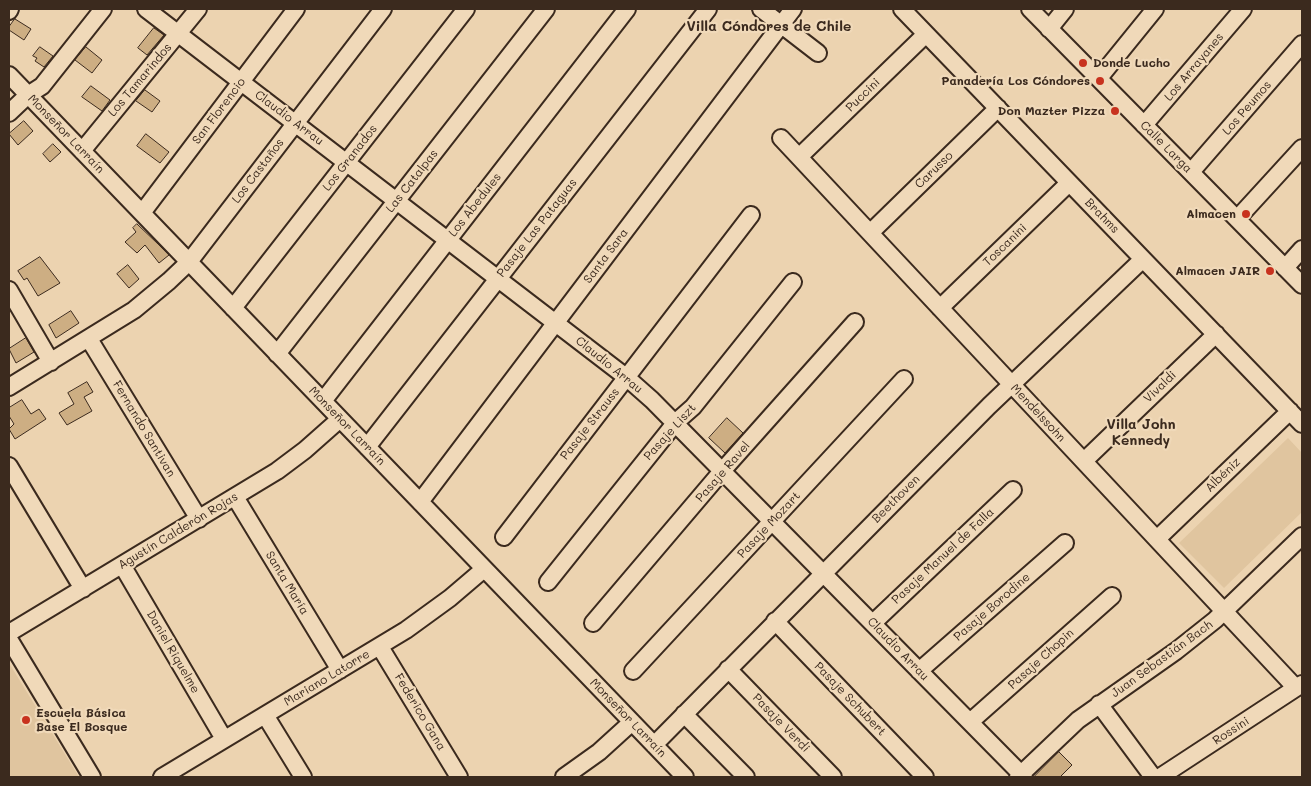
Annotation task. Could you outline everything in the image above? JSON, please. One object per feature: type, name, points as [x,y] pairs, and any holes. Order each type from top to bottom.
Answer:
[{"type":"street","points":[[9,113],[28,95],[42,86],[103,9]]},
{"type":"street","name":"Claudio Arrau","points":[[146,9],[626,377],[676,422],[920,670],[1021,776]]},
{"type":"street","name":"Los Tamarindos","points":[[82,150],[198,9]]},
{"type":"street","name":"San Florencio","points":[[142,213],[296,9]]},
{"type":"street","name":"Los Castaños","points":[[9,387],[118,321],[150,298],[189,262],[384,9]]},
{"type":"street","name":"Los Granados","points":[[233,308],[466,9]]},
{"type":"street","name":"Las Catalpas","points":[[277,354],[546,9]]},
{"type":"street","name":"Los Abedules","points":[[323,401],[627,9]]},
{"type":"street","name":"Pasaje Las Pataguas","points":[[367,447],[708,9]]},
{"type":"street","points":[[761,9],[818,53]]},
{"type":"street","name":"Santa Sara","points":[[420,502],[793,9]]},
{"type":"street","name":"Brahms","points":[[902,9],[1302,424]]},
{"type":"street","name":"Calle Larga","points":[[1030,9],[1302,285]]},
{"type":"street","points":[[1049,28],[1065,9]]},
{"type":"street","points":[[1099,78],[1155,9]]},
{"type":"street","name":"Los Arrayanes","points":[[1144,125],[1243,9]]},
{"type":"street","name":"Puccini","points":[[799,157],[926,34]]},
{"type":"street","name":"Los Peumos","points":[[1191,172],[1302,44]]},
{"type":"street","name":"Monseñor Larraín","points":[[9,75],[685,777]]},
{"type":"street","name":"Carusso","points":[[870,233],[998,108]]},
{"type":"street","name":"Mendelssohn","points":[[781,138],[1224,612],[1299,686]]},
{"type":"street","points":[[1237,219],[1302,148]]},
{"type":"street","name":"Toscanini","points":[[940,308],[1069,183]]},
{"type":"street","name":"Pasaje Strauss","points":[[504,537],[750,215]]},
{"type":"street","points":[[1285,268],[1302,249]]},
{"type":"street","name":"Beethoven","points":[[654,745],[823,572],[1012,384],[1143,259]]},
{"type":"street","name":"Pasaje Liszt","points":[[548,582],[676,422],[693,407],[793,282]]},
{"type":"street","points":[[9,290],[51,362]]},
{"type":"street","name":"Pasaje Ravel","points":[[593,623],[723,470],[855,322]]},
{"type":"street","name":"Vivaldi","points":[[1084,461],[1216,334]]},
{"type":"street","name":"Fernando Santivan","points":[[89,338],[199,518]]},
{"type":"street","name":"Pasaje Mozart","points":[[633,671],[904,379]]},
{"type":"street","name":"Albéniz","points":[[1156,539],[1290,411]]},
{"type":"street","name":"Agustín Calderón Rojas","points":[[9,634],[298,456],[340,419]]},
{"type":"street","points":[[9,466],[83,589]]},
{"type":"street","name":"Pasaje Manuel de Falla","points":[[873,623],[1013,490]]},
{"type":"street","name":"Santa María","points":[[234,497],[340,670]]},
{"type":"street","name":"Juan Sebastián Bach","points":[[1021,776],[1063,733],[1099,704],[1176,651],[1224,612],[1302,536]]},
{"type":"street","name":"Pasaje Borodine","points":[[920,670],[1065,543]]},
{"type":"street","name":"Daniel Riquelme","points":[[122,565],[224,739]]},
{"type":"street","name":"Mariano Latorre","points":[[162,777],[380,647],[432,612],[484,569]]},
{"type":"street","name":"Pasaje Chopin","points":[[970,722],[1112,596]]},
{"type":"street","name":"Pasaje Schubert","points":[[775,621],[925,777]]},
{"type":"street","points":[[9,639],[92,777]]},
{"type":"street","name":"Federico Gana","points":[[380,647],[459,777]]},
{"type":"street","name":"Pasaje Verdi","points":[[728,669],[833,777]]},
{"type":"street","name":"Rossini","points":[[1160,777],[1299,686]]},
{"type":"street","points":[[1099,704],[1153,777]]},
{"type":"street","points":[[684,714],[746,777]]},
{"type":"street","points":[[265,715],[304,777]]},
{"type":"street","points":[[564,777],[599,752],[632,722]]},
{"type":"shaded area","points":[[1288,438],[1302,453],[1302,512],[1224,588],[1179,543]]},
{"type":"shaded area","name":"Escuela Básica Base El Bosque","points":[[9,663],[79,777],[9,777]]},
{"type":"building","points":[[15,19],[31,29],[24,40],[9,30]]},
{"type":"building","points":[[154,28],[164,35],[147,55],[138,48]]},
{"type":"building","points":[[40,47],[53,56],[44,67],[35,61],[37,58],[33,56]]},
{"type":"building","points":[[86,47],[102,60],[92,73],[75,60]]},
{"type":"building","points":[[91,86],[110,100],[102,111],[82,97]]},
{"type":"building","points":[[145,90],[160,101],[152,112],[136,101]]},
{"type":"building","points":[[24,121],[33,131],[18,145],[9,134]]},
{"type":"building","points":[[146,134],[169,152],[160,163],[137,146]]},
{"type":"building","points":[[53,144],[61,152],[50,162],[43,154]]},
{"type":"building","points":[[137,224],[169,255],[159,263],[145,245],[137,253],[125,242],[136,232],[133,228]]},
{"type":"building","points":[[40,257],[60,283],[38,296],[27,278],[24,280],[18,271]]},
{"type":"building","points":[[128,265],[139,279],[129,288],[117,274]]},
{"type":"building","points":[[71,311],[79,323],[56,338],[49,325]]},
{"type":"building","points":[[26,338],[34,352],[16,363],[9,349]]},
{"type":"building","points":[[87,382],[93,392],[84,397],[92,411],[67,425],[59,413],[74,404],[68,393]]},
{"type":"building","points":[[22,400],[31,414],[39,409],[46,419],[15,439],[9,429],[14,424],[9,416],[9,408]]},
{"type":"building","points":[[727,418],[743,433],[725,453],[709,438]]},
{"type":"building","points":[[1059,752],[1072,765],[1060,777],[1034,777]]},
{"type":"place","name":"Donde Lucho","points":[[1083,63]]},
{"type":"place","name":"Panadería Los Cóndores","points":[[1100,81]]},
{"type":"place","name":"Don Mazter Pizza","points":[[1115,111]]},
{"type":"place","name":"Almacen","points":[[1246,214]]},
{"type":"place","name":"Almacen JAIR","points":[[1270,271]]},
{"type":"place","name":"Escuela Básica Base El Bosque","points":[[26,720]]},
{"type":"district","name":"Villa Cóndores de Chile","points":[[769,27]]},
{"type":"district","name":"Villa John Kennedy","points":[[1141,434]]}]
